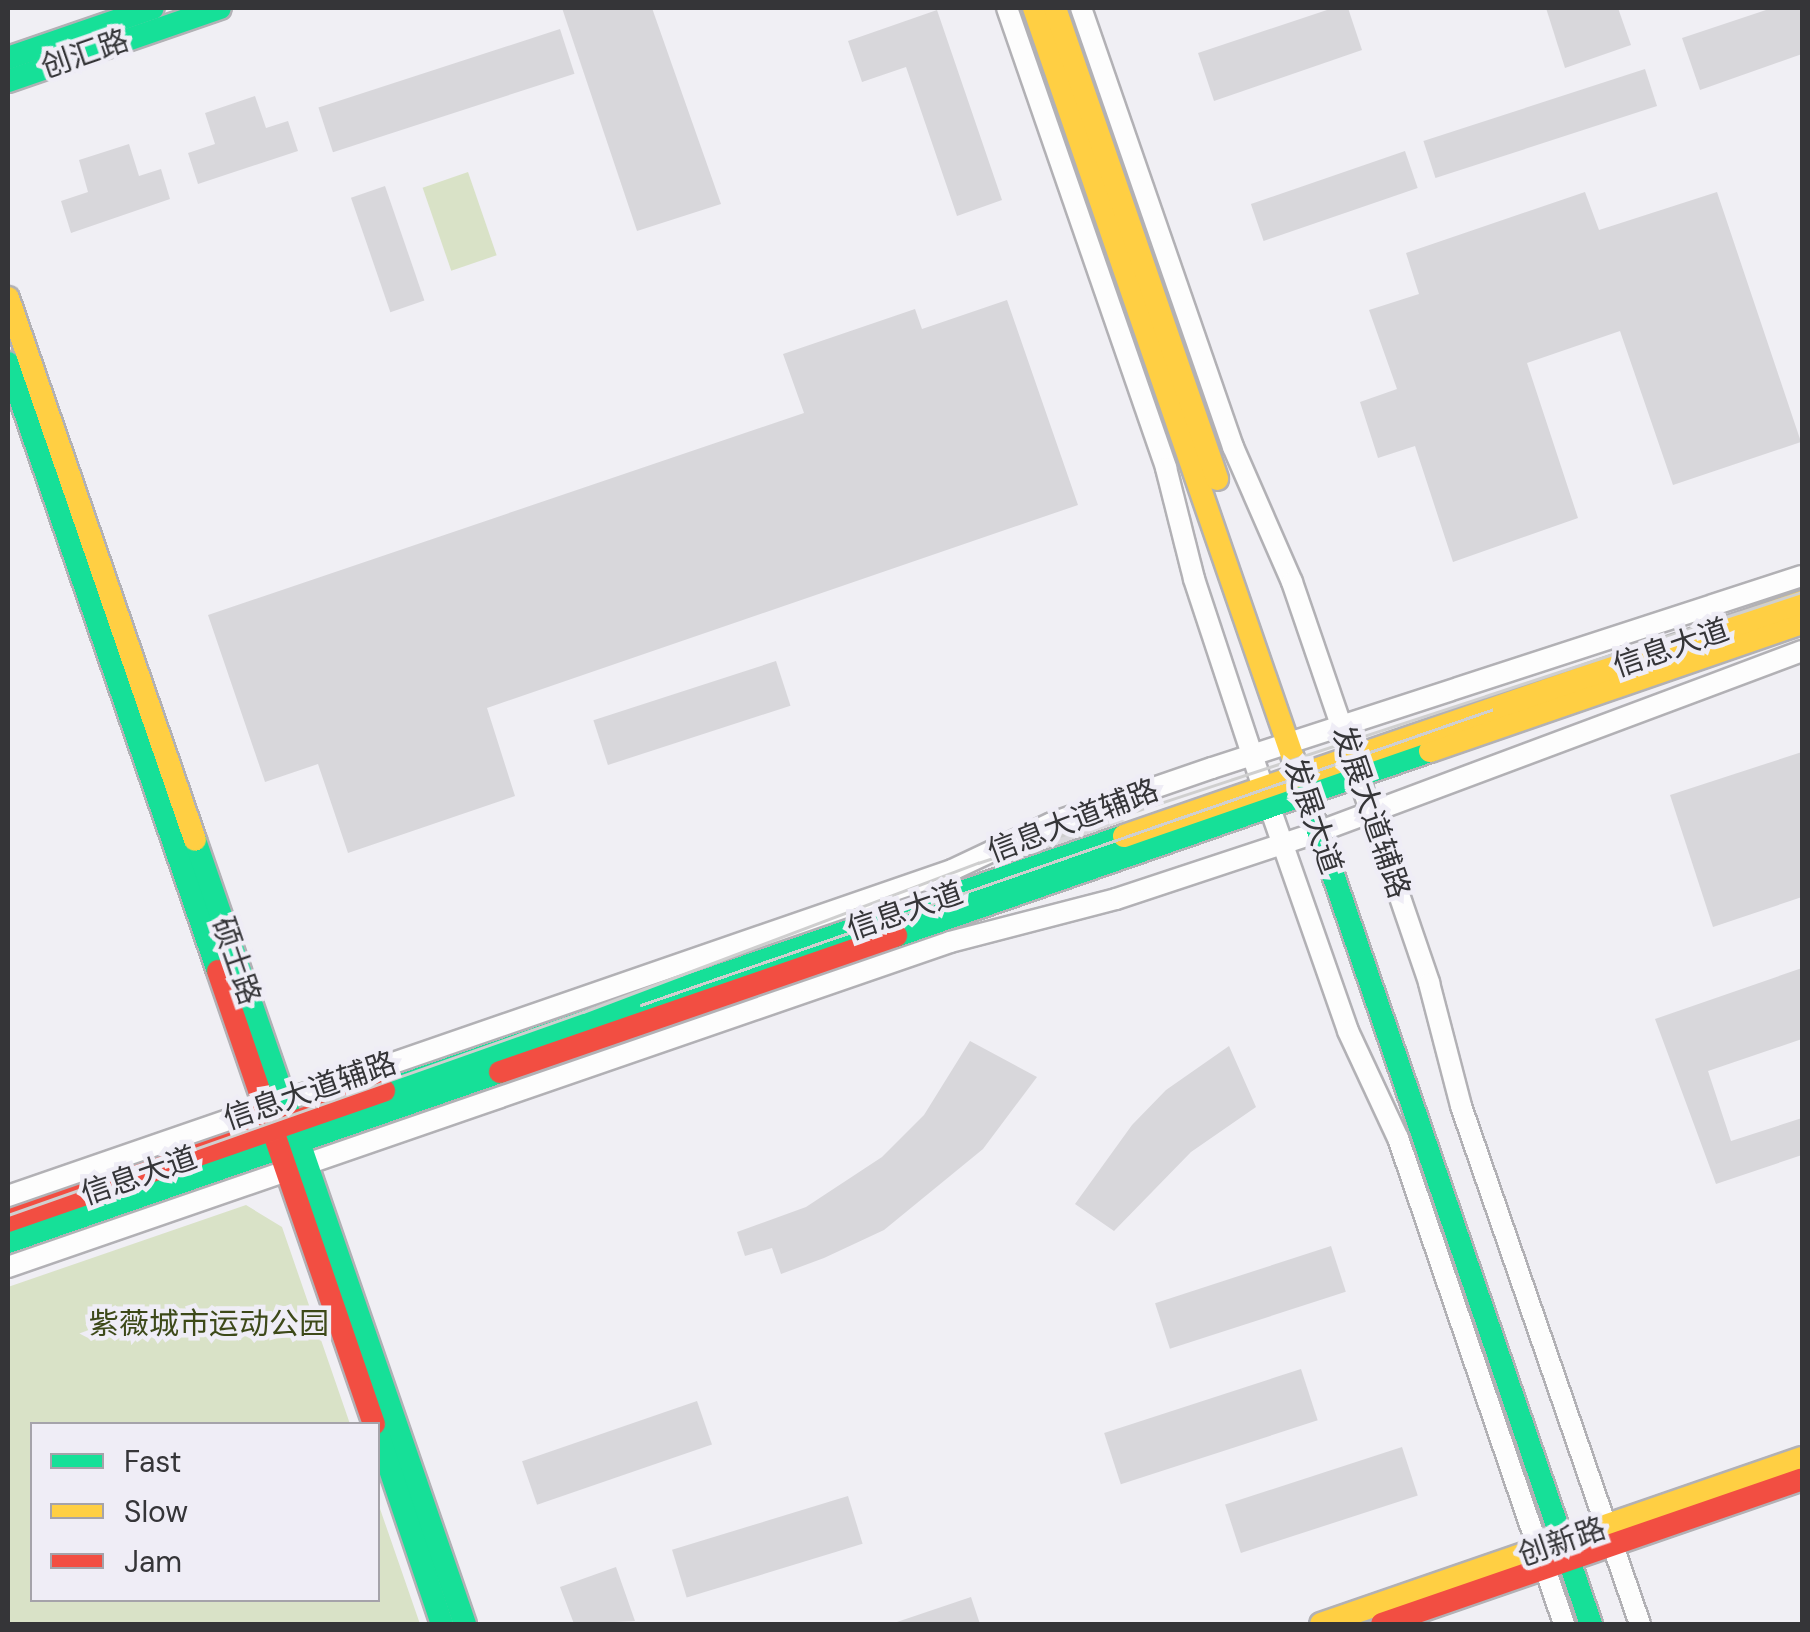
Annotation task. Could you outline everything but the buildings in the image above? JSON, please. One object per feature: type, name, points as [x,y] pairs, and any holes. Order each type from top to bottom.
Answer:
[{"type":"street","name":"创汇路","points":[[8,58],[153,8]]},
{"type":"street","name":"创汇路","points":[[8,81],[220,8]]},
{"type":"street","points":[[1007,8],[1166,468],[1194,579],[1267,798],[1348,1030],[1398,1138],[1564,1624]]},
{"type":"street","name":"发展大道","points":[[1034,8],[1296,739]]},
{"type":"street","name":"发展大道","points":[[1055,8],[1296,739],[1575,1547],[1592,1624]]},
{"type":"street","name":"发展大道辅路","points":[[1081,8],[1233,447],[1292,582],[1356,767],[1430,983],[1461,1106],[1640,1624]]},
{"type":"street","name":"硕士路","points":[[8,298],[274,1102]]},
{"type":"street","name":"硕士路","points":[[8,363],[465,1624]]},
{"type":"street","name":"信息大道辅路","points":[[8,1196],[952,870],[1052,823],[1341,724],[1802,576]]},
{"type":"street","name":"信息大道","points":[[8,1242],[290,1146],[1356,767],[1802,602]]},
{"type":"street","name":"信息大道","points":[[1356,767],[1802,623]]},
{"type":"street","points":[[8,1267],[290,1146],[950,942],[1116,899],[1284,844],[1802,651]]},
{"type":"street","name":"硕士路","points":[[290,1146],[373,1422]]},
{"type":"street","name":"信息大道","points":[[8,1221],[290,1146]]},
{"type":"street","points":[[380,1440],[442,1624]]},
{"type":"street","name":"创新路","points":[[1609,1536],[1802,1458]]},
{"type":"street","name":"创新路","points":[[1382,1624],[1575,1547],[1802,1479]]},
{"type":"street","name":"发展大道","points":[[1575,1547],[1612,1624]]},
{"type":"street","name":"创新路","points":[[1321,1624],[1541,1559]]},
{"type":"green space","points":[[468,172],[497,255],[451,271],[423,188]]},
{"type":"green space","name":"紫薇城市运动公园","points":[[246,1205],[282,1227],[349,1422],[30,1422],[30,1602],[380,1602],[380,1509],[420,1624],[8,1624],[8,1287]]},
{"type":"tram line","points":[[8,1215],[583,1012],[978,863],[1802,592]]},
{"type":"tram line","points":[[641,1005],[1491,710]]},
{"type":"traffic: fast","points":[[8,58],[153,8]]},
{"type":"traffic: fast","points":[[8,81],[220,8]]},
{"type":"traffic: fast","points":[[8,363],[218,971]]},
{"type":"traffic: fast","points":[[896,936],[1430,751]]},
{"type":"traffic: fast","points":[[1295,764],[1591,1624]]},
{"type":"traffic: fast","points":[[384,1091],[1124,836]]},
{"type":"traffic: fast","points":[[195,840],[465,1624]]},
{"type":"traffic: fast","points":[[8,1242],[500,1072]]},
{"type":"traffic: fast","points":[[380,1440],[442,1624]]},
{"type":"traffic: slow","points":[[1034,8],[1295,764]]},
{"type":"traffic: slow","points":[[1055,8],[1217,479]]},
{"type":"traffic: slow","points":[[8,298],[195,840]]},
{"type":"traffic: slow","points":[[1124,836],[1802,602]]},
{"type":"traffic: slow","points":[[1430,751],[1802,623]]},
{"type":"traffic: slow","points":[[1321,1624],[1802,1458]]},
{"type":"traffic: jam","points":[[500,1072],[896,936]]},
{"type":"traffic: jam","points":[[218,971],[373,1422]]},
{"type":"traffic: jam","points":[[8,1221],[384,1091]]},
{"type":"traffic: jam","points":[[1382,1624],[1802,1479]]}]
